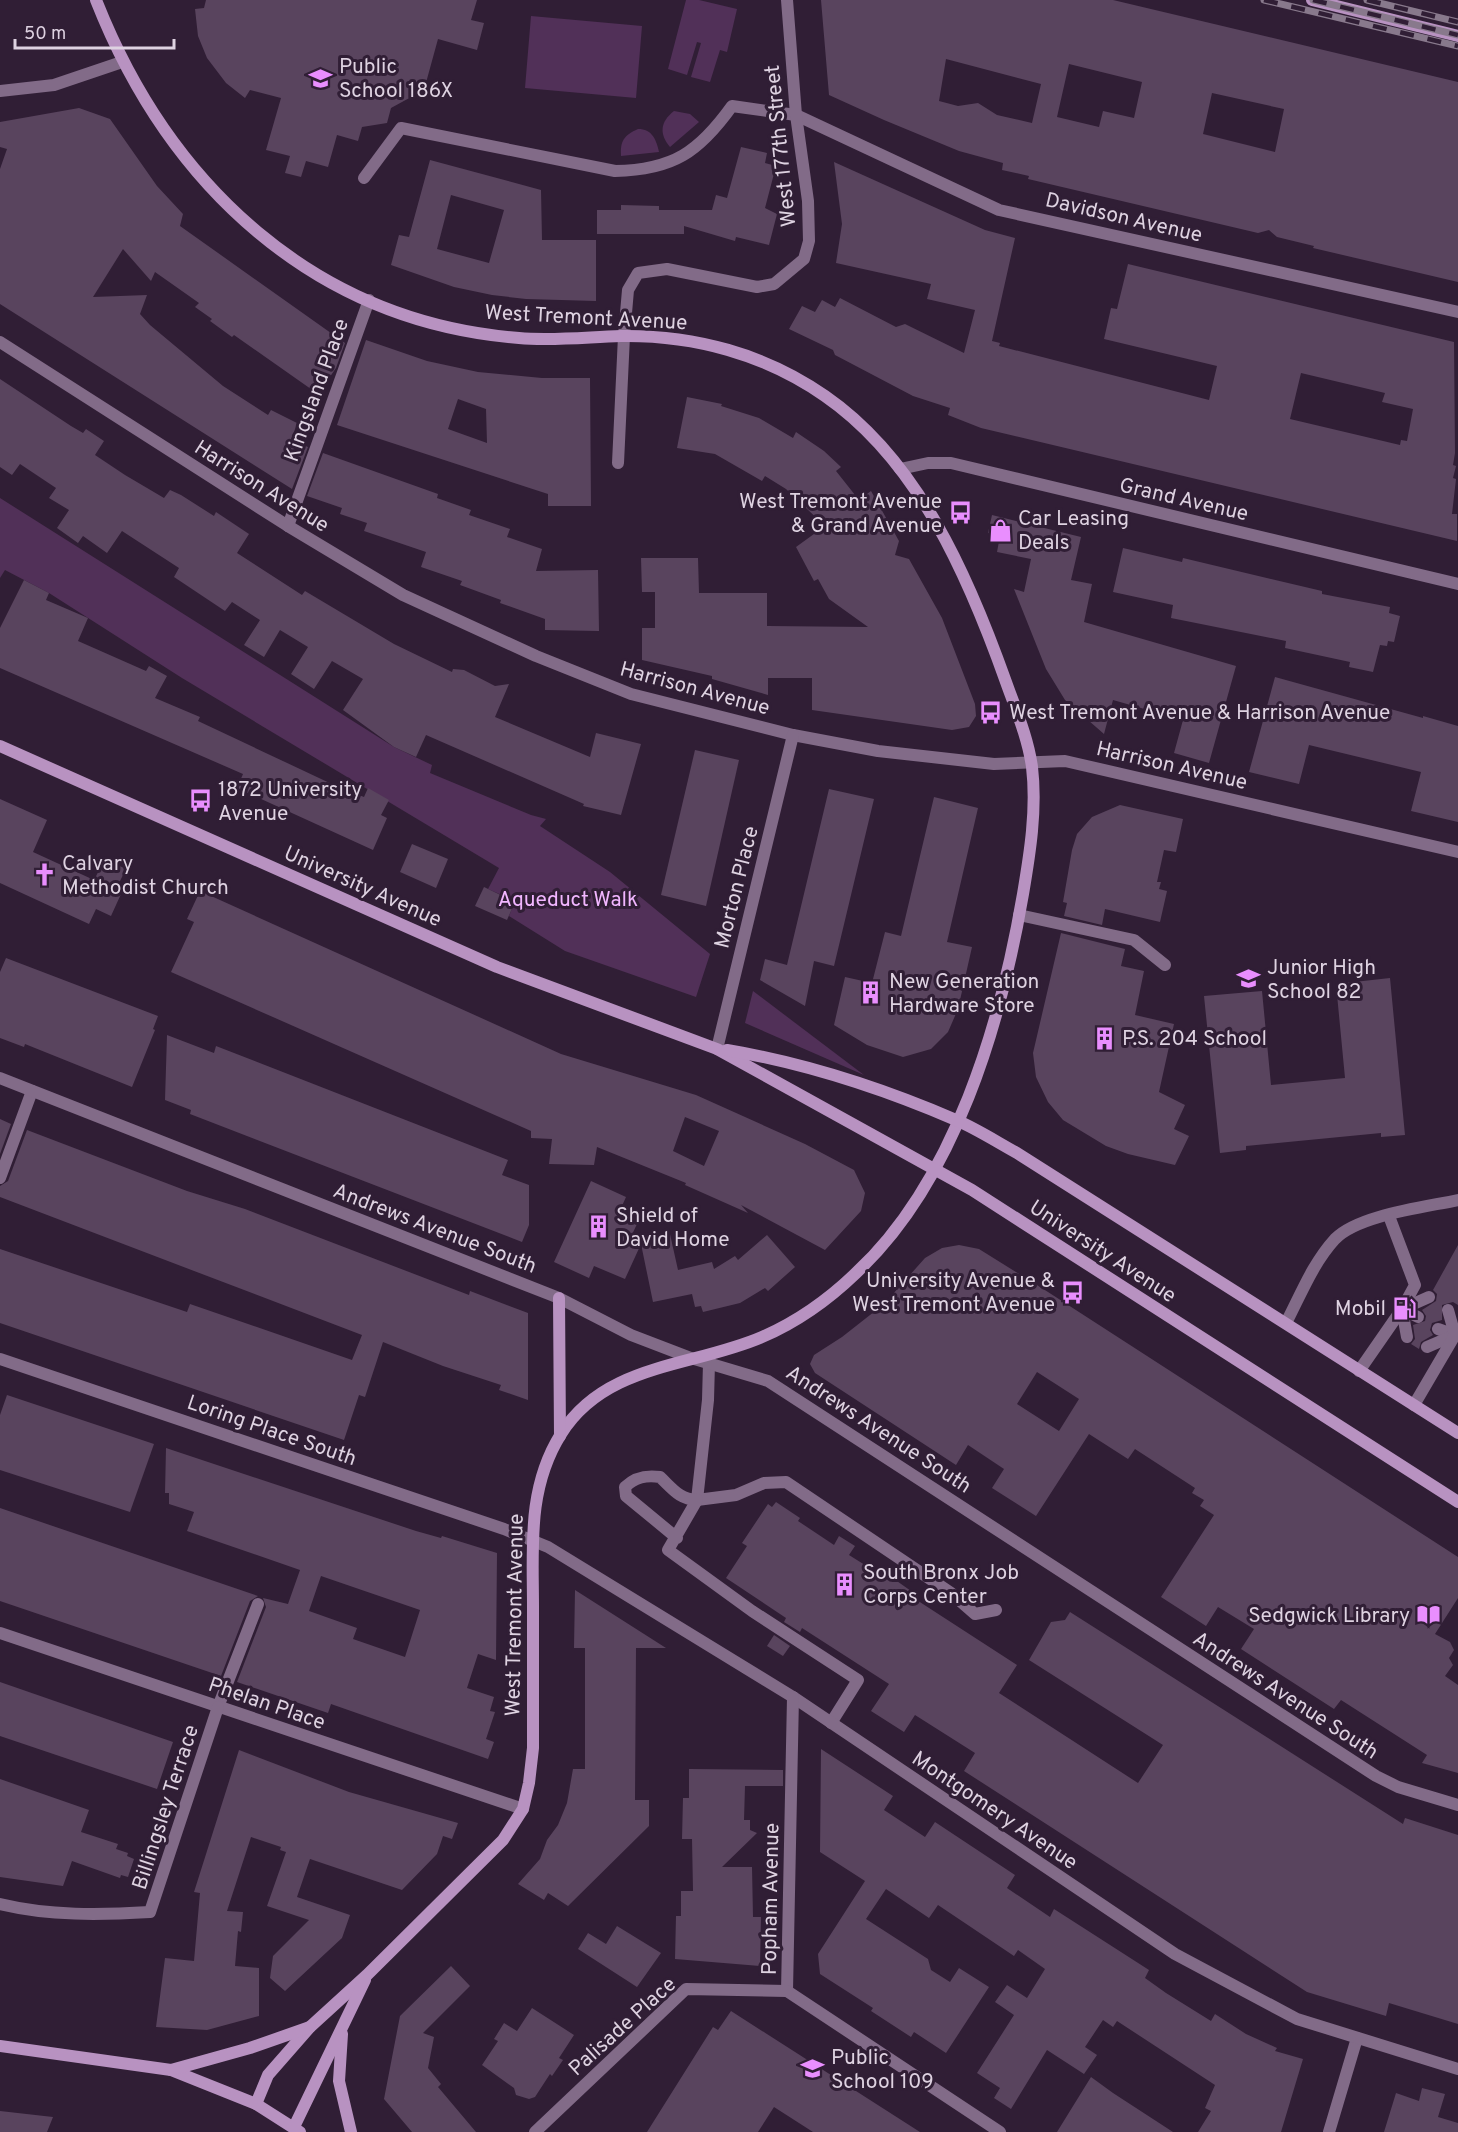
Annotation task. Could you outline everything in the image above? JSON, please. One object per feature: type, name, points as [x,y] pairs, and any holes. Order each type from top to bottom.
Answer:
[{"type":"main road","name":"West Tremont Avenue","points":[[96,0],[122,62],[161,126],[194,169],[233,212],[304,266],[369,300],[431,322],[491,335],[556,339],[624,336],[674,338],[702,343],[754,358],[781,369],[825,395],[844,410],[873,437],[900,469],[935,524],[982,620],[1021,723],[1031,762],[1032,820],[1019,915],[990,1031],[958,1121],[934,1170],[914,1203],[878,1251],[819,1304],[762,1338],[646,1371],[613,1387],[588,1404],[560,1436],[537,1491],[531,1539],[532,1748],[530,1783],[523,1809],[489,1856],[310,2027],[268,2075],[255,2104]]},
{"type":"main road","points":[[1313,0],[1458,36]]},
{"type":"main road","name":"University Avenue","points":[[0,746],[497,967],[717,1048],[972,1190],[1458,1502]]},
{"type":"main road","name":"University Avenue","points":[[717,1048],[775,1058],[898,1098],[958,1121],[1017,1153],[1458,1433]]},
{"type":"main road","points":[[559,1298],[560,1436]]},
{"type":"main road","name":"West Tremont Avenue","points":[[297,2130],[367,1975]]},
{"type":"main road","points":[[343,2024],[339,2081],[342,2104],[351,2132]]},
{"type":"main road","points":[[171,2070],[250,2048],[310,2027]]},
{"type":"main road","points":[[0,2046],[171,2070],[255,2104],[297,2130]]},
{"type":"street","name":"West 177th Street","points":[[618,463],[627,290],[638,273],[667,269],[757,287],[774,284],[804,259],[809,242],[808,201],[796,115],[787,0]]},
{"type":"street","points":[[0,91],[54,85],[122,62]]},
{"type":"street","name":"Davidson Avenue","points":[[364,178],[401,128],[615,171],[646,171],[674,161],[698,146],[717,127],[732,106],[796,115],[999,210],[1458,312]]},
{"type":"street","name":"Kingsland Place","points":[[288,526],[369,300]]},
{"type":"street","name":"Harrison Avenue","points":[[0,342],[288,526],[403,595],[536,656],[631,694],[793,735],[878,751],[994,764],[1065,760],[1458,852]]},
{"type":"street","name":"Grand Avenue","points":[[900,469],[928,463],[951,463],[1458,584]]},
{"type":"street","name":"Morton Place","points":[[717,1048],[793,735]]},
{"type":"street","points":[[1019,915],[1134,940],[1165,965]]},
{"type":"street","name":"Andrews Avenue South","points":[[0,1078],[559,1298],[631,1335],[692,1358],[768,1381],[1376,1776],[1398,1787],[1458,1805]]},
{"type":"street","points":[[0,1178],[32,1091]]},
{"type":"street","points":[[1286,1323],[1319,1259],[1337,1237],[1360,1224],[1458,1200]]},
{"type":"street","points":[[1359,1371],[1402,1309],[1415,1285],[1389,1216]]},
{"type":"street","points":[[1402,1309],[1429,1297]]},
{"type":"street","points":[[1402,1309],[1418,1317]]},
{"type":"street","points":[[1402,1309],[1407,1337]]},
{"type":"street","points":[[1414,1405],[1455,1335],[1448,1310]]},
{"type":"street","points":[[1438,1329],[1455,1335]]},
{"type":"street","points":[[1427,1347],[1455,1335]]},
{"type":"street","name":"Loring Place South","points":[[0,1359],[531,1539]]},
{"type":"street","points":[[709,1363],[708,1400],[697,1500],[668,1550],[752,1611],[858,1680],[831,1723]]},
{"type":"street","points":[[676,1538],[634,1504],[627,1496],[625,1487],[636,1478],[660,1477],[677,1495],[686,1500],[697,1500],[736,1495],[764,1483],[786,1482],[932,1580],[975,1614],[996,1610]]},
{"type":"street","name":"Montgomery Avenue","points":[[531,1539],[548,1547],[793,1697],[1175,1954],[1297,2019],[1458,2069]]},
{"type":"street","points":[[219,1707],[258,1604]]},
{"type":"street","name":"Phelan Place","points":[[0,1633],[523,1809]]},
{"type":"street","name":"Popham Avenue","points":[[793,1697],[787,1991],[1000,2132]]},
{"type":"street","name":"Billingsley Terrace","points":[[0,1904],[55,1913],[104,1915],[150,1912],[219,1707]]},
{"type":"street","name":"Palisade Place","points":[[535,2132],[686,1989],[787,1991]]},
{"type":"street","points":[[1329,2132],[1357,2038]]},
{"type":"green space","points":[[686,0],[699,0],[737,9],[727,52],[720,50],[710,82],[691,77],[701,43],[697,42],[687,75],[668,69]]},
{"type":"green space","points":[[531,16],[642,26],[636,98],[525,88]]},
{"type":"green space","points":[[674,111],[690,114],[699,122],[670,147],[664,137],[663,128],[666,119]]},
{"type":"green space","points":[[638,129],[643,129],[653,136],[659,152],[621,156],[624,139]]},
{"type":"green space","name":"Aqueduct Walk","points":[[0,498],[394,747],[432,765],[430,773],[531,815],[546,819],[540,826],[610,872],[710,954],[696,997],[565,951],[509,916],[515,901],[488,889],[499,868],[182,678],[49,593],[5,570],[0,578]]},
{"type":"green space","points":[[753,991],[864,1075],[745,1023]]},
{"type":"building","points":[[206,0],[477,0],[471,20],[484,23],[477,50],[438,39],[424,90],[391,108],[387,123],[362,127],[358,141],[337,135],[328,167],[306,161],[301,177],[285,173],[290,156],[266,150],[281,98],[250,90],[245,98],[226,83],[207,58],[198,36],[195,9],[204,8]]},
{"type":"building","points":[[821,0],[1113,0],[1458,82],[1458,282],[1313,248],[1314,246],[1277,237],[1269,230],[1258,233],[1028,179],[1029,176],[1002,170],[1003,163],[959,151],[829,95]],"holes":[[[946,59],[1041,84],[1032,123],[997,115],[978,103],[958,106],[939,101]],[[1069,64],[1142,82],[1134,118],[1103,111],[1099,127],[1057,117]],[[1212,93],[1284,109],[1275,152],[1203,134]]]},
{"type":"building","points":[[79,108],[110,119],[157,186],[183,214],[180,226],[345,343],[336,368],[318,394],[234,335],[232,337],[210,321],[212,319],[195,307],[199,303],[155,272],[151,281],[123,249],[93,297],[147,295],[140,314],[150,325],[223,386],[268,415],[271,410],[297,423],[291,441],[308,447],[292,489],[0,304],[0,169],[7,149],[0,147],[0,122]]},
{"type":"building","points":[[741,147],[767,153],[765,163],[776,166],[765,208],[777,214],[769,245],[736,237],[735,241],[684,226],[684,234],[597,234],[597,210],[621,210],[621,205],[659,206],[659,210],[712,210],[716,195],[727,198]]},
{"type":"building","points":[[430,160],[541,190],[542,240],[596,240],[596,301],[526,299],[492,295],[454,287],[391,265],[399,235],[409,237]],"holes":[[[451,195],[504,210],[489,263],[437,249]]]},
{"type":"building","points":[[834,162],[985,230],[1015,238],[992,341],[1000,343],[999,346],[1209,400],[1217,366],[1104,339],[1111,308],[1117,309],[1128,264],[1454,342],[1455,453],[1453,465],[1456,466],[1453,478],[1456,479],[1452,514],[1457,514],[1457,541],[981,428],[948,415],[950,408],[913,396],[835,355],[833,350],[789,329],[802,306],[815,312],[822,300],[835,307],[840,298],[896,327],[905,324],[964,353],[975,310],[927,299],[931,284],[836,263],[842,224]],"holes":[[[1301,373],[1385,393],[1382,402],[1413,409],[1407,441],[1401,440],[1400,445],[1290,419]]]},
{"type":"building","points":[[366,340],[427,361],[478,372],[542,378],[590,378],[591,506],[548,506],[548,494],[337,425]],"holes":[[[458,399],[486,409],[487,443],[448,429]]]},
{"type":"building","points":[[0,379],[71,426],[83,433],[86,429],[104,441],[95,455],[125,475],[164,498],[170,490],[181,495],[214,516],[216,512],[249,534],[237,553],[302,595],[305,591],[394,644],[452,672],[453,669],[464,670],[495,686],[509,684],[495,717],[590,757],[596,733],[641,744],[621,815],[583,806],[584,804],[426,735],[416,757],[394,747],[343,710],[363,679],[332,661],[314,689],[291,674],[308,647],[280,630],[264,657],[244,645],[260,620],[232,602],[225,611],[174,577],[179,568],[122,531],[107,553],[83,536],[78,543],[57,528],[69,510],[49,498],[56,488],[20,464],[12,475],[0,467]]},
{"type":"building","points":[[687,397],[722,404],[721,406],[759,418],[793,438],[796,432],[824,451],[841,467],[836,471],[859,500],[871,491],[899,541],[895,555],[909,559],[942,618],[975,704],[976,716],[969,727],[952,730],[812,710],[812,678],[768,678],[768,695],[712,679],[712,676],[642,660],[642,628],[655,628],[655,592],[642,592],[641,558],[698,558],[699,593],[767,593],[767,626],[868,627],[829,599],[818,579],[814,581],[796,547],[825,526],[786,489],[765,476],[762,481],[715,454],[677,448]]},
{"type":"building","points":[[323,453],[438,494],[437,498],[471,510],[469,515],[510,529],[507,537],[542,549],[536,571],[598,570],[599,631],[545,630],[545,619],[500,603],[501,600],[460,585],[462,581],[421,567],[426,552],[364,531],[367,523],[340,514],[342,508],[307,496]]},
{"type":"building","points":[[992,515],[1081,537],[1071,580],[1092,584],[1084,622],[1236,666],[1209,763],[1174,753],[1183,720],[1113,700],[1104,734],[1065,700],[1046,669],[1014,589],[1024,592],[1031,559],[997,552],[1000,536],[988,533]]},
{"type":"building","points":[[1123,548],[1182,562],[1183,558],[1322,591],[1322,594],[1390,607],[1389,613],[1400,616],[1394,642],[1388,641],[1387,646],[1380,645],[1373,672],[1349,667],[1350,662],[1285,648],[1286,641],[1171,618],[1173,605],[1113,592]]},
{"type":"building","points":[[24,580],[49,593],[46,600],[88,618],[78,641],[146,671],[149,666],[167,676],[155,698],[200,717],[198,721],[336,786],[364,797],[368,788],[389,800],[381,815],[387,818],[373,850],[237,788],[243,774],[0,668],[0,628]]},
{"type":"building","points":[[1275,677],[1458,726],[1458,822],[1411,811],[1421,772],[1309,745],[1299,784],[1249,772]]},
{"type":"building","points":[[695,750],[739,760],[706,906],[661,895]]},
{"type":"building","points":[[829,789],[874,799],[834,966],[814,961],[805,1006],[760,980],[765,959],[787,965]]},
{"type":"building","points":[[934,797],[978,808],[947,942],[972,947],[958,1009],[948,1032],[931,1049],[903,1057],[867,1045],[834,1025],[845,977],[872,983],[885,932],[901,936]]},
{"type":"building","name":"Calvary Methodist Church","points":[[0,799],[47,820],[33,852],[94,880],[105,859],[126,869],[117,887],[121,894],[111,916],[96,909],[89,924],[0,883]]},
{"type":"building","points":[[1120,805],[1183,819],[1176,852],[1164,850],[1157,882],[1161,882],[1159,889],[1167,891],[1160,922],[1105,909],[1102,925],[1064,916],[1067,903],[1063,902],[1077,834],[1092,817]]},
{"type":"building","points":[[412,844],[448,859],[436,888],[400,872]]},
{"type":"building","points":[[484,887],[515,902],[507,920],[475,906]]},
{"type":"building","points":[[200,891],[561,1054],[696,1095],[805,1144],[854,1170],[865,1193],[861,1211],[825,1250],[741,1205],[748,1213],[685,1185],[686,1183],[597,1147],[594,1165],[549,1164],[552,1139],[531,1138],[531,1131],[171,972],[194,922],[187,919]],"holes":[[[685,1117],[719,1131],[704,1166],[673,1151]]]},
{"type":"building","name":"P.S. 204 School","points":[[1061,933],[1125,949],[1121,966],[1144,971],[1135,1015],[1174,1024],[1159,1092],[1185,1105],[1174,1129],[1189,1136],[1175,1165],[1128,1154],[1106,1146],[1063,1120],[1048,1102],[1036,1077],[1033,1053]]},
{"type":"building","points":[[6,958],[158,1016],[153,1029],[155,1030],[132,1087],[25,1044],[24,1047],[0,1038],[0,972]]},
{"type":"building","points":[[1390,978],[1405,1135],[1381,1137],[1381,1133],[1246,1146],[1246,1150],[1220,1153],[1204,996],[1262,991],[1271,1085],[1345,1078],[1336,984]]},
{"type":"building","points":[[167,1035],[214,1053],[216,1046],[508,1160],[502,1175],[529,1185],[529,1225],[522,1242],[190,1114],[191,1110],[165,1100]]},
{"type":"building","points":[[0,1119],[11,1124],[0,1154]]},
{"type":"building","points":[[27,1130],[187,1191],[245,1209],[469,1295],[470,1291],[528,1313],[528,1400],[499,1390],[501,1385],[443,1366],[383,1342],[365,1397],[359,1395],[344,1440],[0,1323],[0,1249],[187,1312],[190,1304],[352,1360],[362,1335],[0,1197],[0,1186],[8,1181]]},
{"type":"building","points":[[591,1181],[626,1197],[618,1215],[637,1224],[628,1243],[670,1234],[678,1270],[712,1262],[714,1269],[735,1256],[738,1260],[767,1235],[795,1267],[768,1291],[765,1288],[740,1303],[703,1312],[701,1306],[695,1307],[692,1294],[653,1302],[641,1244],[625,1279],[594,1266],[589,1278],[554,1262]]},
{"type":"building","points":[[959,1245],[979,1249],[1458,1557],[1458,1598],[1435,1634],[1450,1642],[1454,1650],[1449,1658],[1453,1665],[1445,1676],[1458,1685],[1458,1773],[1422,1763],[1427,1755],[1341,1700],[1334,1709],[1241,1649],[1254,1629],[1218,1607],[1206,1626],[1161,1597],[1214,1515],[1200,1506],[1204,1500],[1192,1493],[1195,1488],[1135,1449],[1128,1459],[1089,1434],[1036,1516],[992,1488],[1004,1469],[968,1445],[956,1465],[815,1373],[810,1364],[814,1355],[842,1337],[884,1304],[925,1258],[942,1248]],"holes":[[[1037,1372],[1079,1399],[1059,1431],[1017,1404]]]},
{"type":"building","points":[[1458,1245],[1458,1305],[1453,1302],[1442,1305],[1442,1320],[1432,1323],[1430,1330],[1433,1335],[1421,1342],[1419,1349],[1411,1344],[1415,1339],[1413,1325],[1425,1321],[1426,1316],[1422,1310],[1436,1301],[1437,1294],[1433,1290]]},
{"type":"building","points":[[7,1395],[154,1444],[130,1512],[0,1470],[0,1415]]},
{"type":"building","points":[[166,1448],[416,1531],[441,1538],[442,1536],[497,1553],[496,1660],[478,1654],[467,1688],[494,1697],[490,1711],[495,1712],[486,1739],[494,1742],[488,1759],[331,1704],[328,1713],[237,1682],[266,1607],[263,1598],[288,1604],[300,1570],[187,1531],[194,1512],[169,1504],[169,1493],[165,1493]],"holes":[[[321,1576],[420,1610],[405,1657],[353,1639],[357,1628],[309,1611]]]},
{"type":"building","points":[[776,1502],[800,1518],[798,1521],[834,1545],[839,1536],[855,1546],[849,1555],[884,1577],[887,1574],[911,1591],[909,1595],[1017,1665],[999,1693],[1138,1783],[1163,1745],[1029,1660],[1051,1622],[1065,1620],[1070,1612],[1403,1824],[1405,1818],[1458,1835],[1458,2024],[1389,2003],[1386,2016],[1307,1992],[964,1771],[975,1753],[915,1715],[904,1732],[871,1711],[889,1684],[802,1628],[800,1632],[784,1622],[786,1618],[726,1578],[747,1546],[742,1543],[768,1504],[772,1507]]},
{"type":"building","points":[[0,1508],[258,1596],[250,1601],[221,1676],[0,1601]]},
{"type":"building","points":[[575,1590],[666,1648],[636,1648],[635,1800],[649,1800],[649,1826],[568,1906],[548,1893],[544,1900],[518,1884],[540,1859],[547,1840],[558,1825],[567,1803],[573,1769],[585,1769],[585,1648],[574,1648]]},
{"type":"building","points":[[774,1635],[790,1646],[783,1656],[767,1646]]},
{"type":"building","points":[[0,1682],[173,1742],[157,1789],[0,1736]]},
{"type":"building","points":[[821,1749],[893,1796],[884,1810],[925,1837],[935,1822],[1015,1875],[1007,1888],[1050,1917],[1054,1909],[1149,1970],[1145,1978],[1166,1993],[1211,2021],[1215,2014],[1246,2034],[1277,2048],[1275,2051],[1303,2059],[1281,2132],[1198,2132],[1211,2111],[1205,2108],[1215,2085],[1117,2021],[1113,2027],[1103,2020],[1085,2047],[1097,2055],[1084,2074],[1047,2050],[1011,2109],[994,2098],[1000,2088],[977,2073],[1014,2015],[995,2002],[1007,1985],[1027,1998],[1045,1969],[1018,1950],[1014,1956],[938,1905],[929,1918],[886,1889],[866,1919],[928,1959],[931,1970],[950,1982],[959,1968],[989,1987],[946,2053],[914,2032],[911,2037],[871,2011],[873,2008],[820,1974],[818,1954],[865,1881],[820,1852]]},
{"type":"building","points":[[239,1750],[349,1792],[458,1823],[452,1839],[443,1836],[437,1854],[402,1890],[310,1859],[297,1897],[350,1915],[342,1938],[285,1991],[270,1978],[273,1956],[309,1920],[267,1906],[286,1852],[280,1850],[281,1847],[251,1837],[227,1911],[243,1912],[241,1932],[238,1931],[235,1966],[259,1968],[259,2016],[207,2030],[156,2027],[165,1958],[194,1961],[200,1893],[194,1892]]},
{"type":"building","points":[[689,1769],[783,1770],[783,1786],[745,1786],[744,1820],[750,1820],[750,1830],[757,1833],[722,1867],[752,1867],[753,1917],[761,1917],[760,1966],[675,1959],[676,1916],[681,1916],[681,1891],[693,1891],[692,1839],[682,1839],[683,1798],[689,1798]]},
{"type":"building","points":[[0,1779],[89,1810],[81,1832],[118,1844],[116,1849],[128,1853],[127,1856],[134,1859],[128,1877],[121,1875],[120,1878],[72,1861],[63,1886],[0,1877]]},
{"type":"building","points":[[617,1926],[661,1953],[637,1987],[578,1949],[588,1933],[606,1944]]},
{"type":"building","points":[[451,1966],[470,1986],[423,2033],[434,2037],[428,2068],[441,2084],[438,2087],[476,2132],[412,2132],[384,2099],[400,2016]]},
{"type":"building","points":[[532,2008],[574,2035],[559,2058],[563,2060],[552,2076],[550,2074],[535,2097],[529,2099],[516,2095],[514,2088],[482,2065],[498,2041],[494,2039],[504,2023],[517,2031]]},
{"type":"building","points":[[731,2011],[920,2132],[813,2132],[774,2107],[758,2132],[647,2132],[713,2027],[718,2030]]},
{"type":"building","points":[[1091,2077],[1113,2093],[1173,2132],[1057,2132]]},
{"type":"building","points":[[1422,2088],[1445,2094],[1438,2117],[1458,2123],[1458,2132],[1384,2132],[1396,2093],[1419,2101]]},
{"type":"building","points":[[0,2111],[53,2117],[47,2132],[0,2132]]},
{"type":"railway","points":[[1264,0],[1458,46]]},
{"type":"railway","points":[[1313,0],[1458,35]]},
{"type":"railway","points":[[1367,0],[1458,22]]},
{"type":"place","name":"Public School 186X","points":[[321,78]]},
{"type":"place","name":"West Tremont Avenue & Grand Avenue","points":[[960,513]]},
{"type":"place","name":"Car Leasing Deals","points":[[1000,530]]},
{"type":"place","name":"West Tremont Avenue & Harrison Avenue","points":[[991,712]]},
{"type":"place","name":"1872 University Avenue","points":[[200,801]]},
{"type":"place","name":"Calvary Methodist Church","points":[[44,875]]},
{"type":"place","name":"Junior High School 82","points":[[1249,979]]},
{"type":"place","name":"New Generation Hardware Store","points":[[871,993]]},
{"type":"place","name":"P.S. 204 School","points":[[1104,1038]]},
{"type":"place","name":"Shield of David Home","points":[[598,1227]]},
{"type":"place","name":"University Avenue & West Tremont Avenue","points":[[1073,1292]]},
{"type":"place","name":"Mobil","points":[[1404,1308]]},
{"type":"place","name":"South Bronx Job Corps Center","points":[[845,1584]]},
{"type":"place","name":"Sedgwick Library","points":[[1428,1615]]},
{"type":"place","name":"Public School 109","points":[[813,2069]]}]
